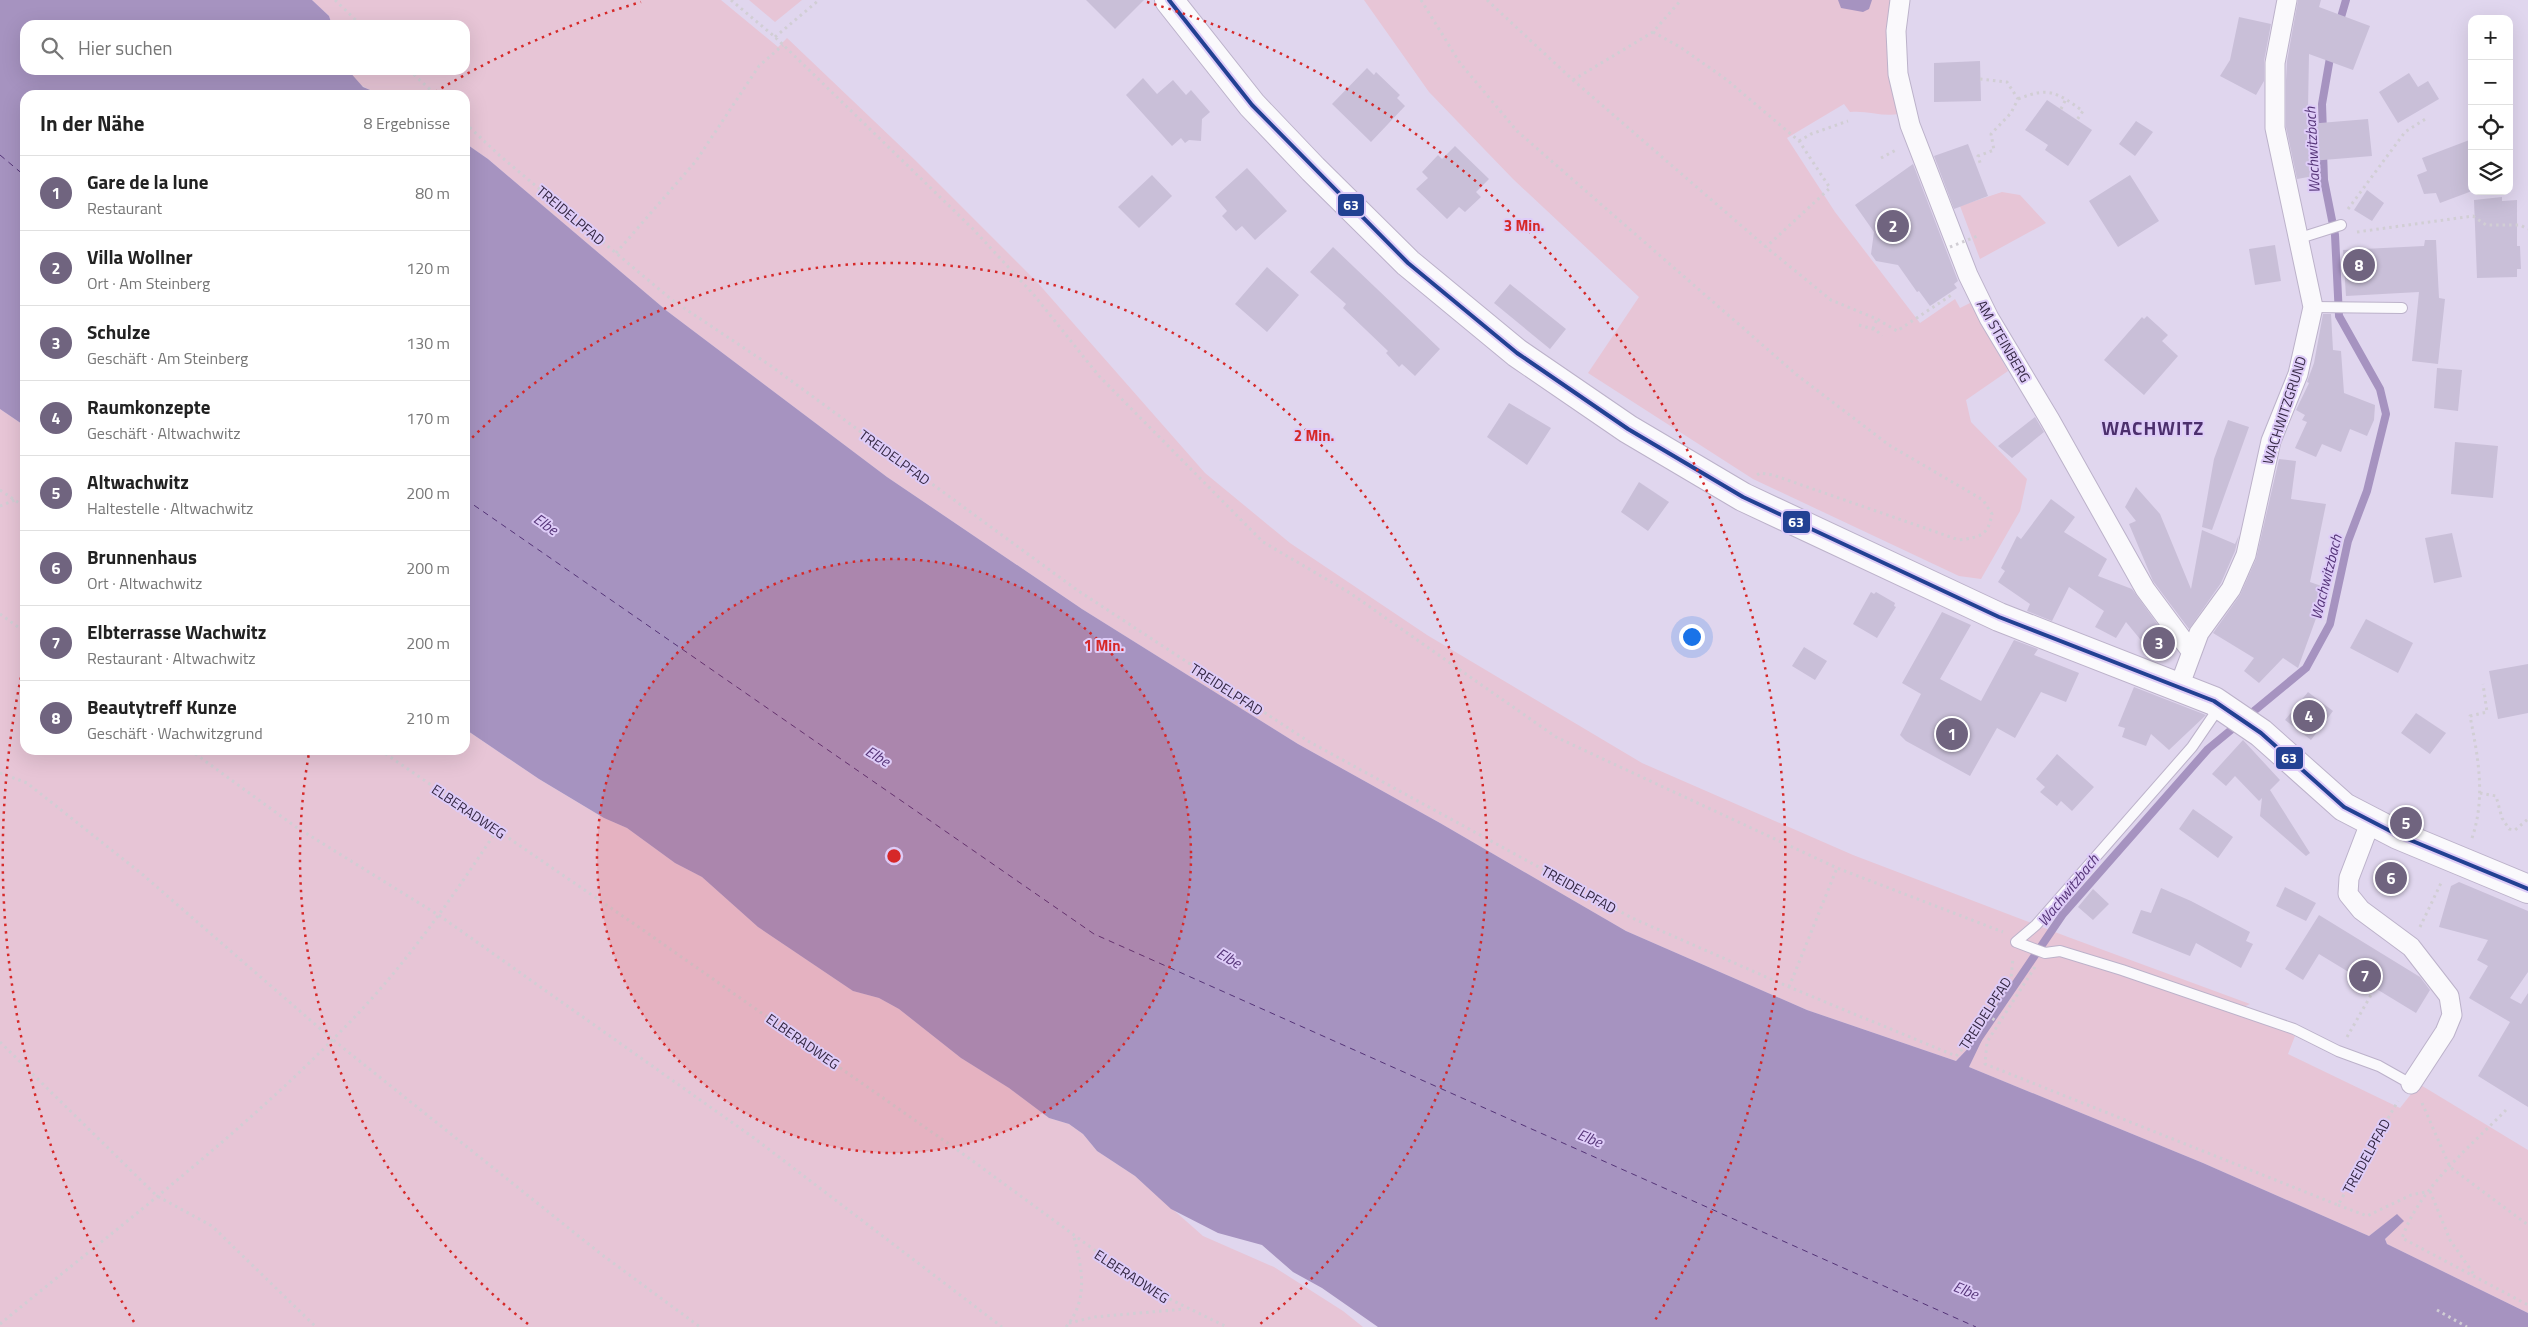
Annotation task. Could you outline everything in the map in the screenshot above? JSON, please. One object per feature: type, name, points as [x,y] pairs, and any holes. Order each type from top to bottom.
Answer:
[{"type":"main road","points":[[1169,0],[1252,105],[1313,169],[1408,263],[1517,353],[1620,424],[1743,497],[1999,617],[2179,687],[2225,708],[2261,733],[2344,807],[2370,823],[2528,889]]},
{"type":"street","name":"AM STEINBERG","points":[[1900,0],[1896,31],[1898,74],[1910,126],[1968,275],[1988,318],[2050,420],[2145,589],[2191,651]]},
{"type":"street","name":"WACHWITZGRUND","points":[[2179,687],[2199,633],[2231,589],[2246,554],[2271,441],[2298,374],[2320,306],[2300,238],[2275,128],[2275,63],[2287,0]]},
{"type":"street","points":[[2370,823],[2349,878],[2348,894],[2361,910],[2411,947],[2449,996],[2452,1015],[2445,1032],[2411,1084]]},
{"type":"lane","points":[[2300,238],[2341,225]]},
{"type":"lane","points":[[2320,306],[2402,308]]},
{"type":"lane","points":[[2225,708],[2036,925],[2016,942],[2044,953],[2060,951],[2114,967],[2294,1030],[2379,1066],[2411,1084]]},
{"type":"path","points":[[335,0],[356,20]]},
{"type":"path","points":[[731,0],[783,44],[974,230],[1034,295],[1099,376],[1263,542],[1350,593],[1556,737],[1837,868],[2004,932],[2016,942]]},
{"type":"path","points":[[775,37],[819,0]]},
{"type":"path","points":[[1421,0],[1460,63],[1517,131],[1797,375],[1889,445],[1983,500],[1992,514],[1989,527],[1979,537],[1959,540],[1774,475],[1760,473],[1753,479]]},
{"type":"path","points":[[1487,0],[1573,80],[1766,247],[1831,300],[1877,319],[1897,331],[1952,295]]},
{"type":"path","points":[[1573,80],[1653,32],[1681,0]]},
{"type":"path","points":[[1653,32],[1680,47],[1727,80],[1799,141],[1830,188],[1766,247]]},
{"type":"path","points":[[616,253],[696,161],[759,66],[783,44]]},
{"type":"path","points":[[414,75],[431,90]]},
{"type":"path","points":[[1980,79],[2007,82],[2018,100]]},
{"type":"path","points":[[1981,166],[1978,156],[1994,150],[1991,134],[2011,113],[2018,100],[2032,94],[2055,92],[2083,111],[2077,120]]},
{"type":"path","points":[[2061,108],[2066,99]]},
{"type":"path","points":[[2346,211],[2353,205],[2405,132],[2427,118]]},
{"type":"path","points":[[1799,141],[1811,134],[1848,121]]},
{"type":"path","name":"TREIDELPFAD","points":[[470,128],[672,300],[771,366],[1077,590],[1308,741],[1632,918],[1789,987],[1956,1056],[1972,1039],[2011,980],[2016,942]]},
{"type":"path","points":[[1881,158],[1897,150]]},
{"type":"path","points":[[2352,232],[2473,216],[2486,225],[2520,225],[2528,228]]},
{"type":"path","points":[[1950,247],[1980,235]]},
{"type":"path","points":[[1873,329],[1877,319]]},
{"type":"path","points":[[1859,324],[1873,329],[1882,336]]},
{"type":"path","points":[[0,490],[20,504]]},
{"type":"path","points":[[0,506],[15,500]]},
{"type":"path","points":[[0,614],[20,628]]},
{"type":"path","points":[[2464,862],[2478,821],[2480,793],[2478,760],[2470,716],[2487,712],[2483,684]]},
{"type":"path","points":[[197,755],[296,827],[440,916],[754,1138],[1002,1327]]},
{"type":"path","name":"ELBERADWEG","points":[[387,755],[943,1139],[1074,1237],[1145,1287],[1186,1309],[1227,1327]]},
{"type":"path","points":[[0,773],[27,782],[142,874],[332,1039],[601,1254],[700,1327]]},
{"type":"path","points":[[2480,793],[2496,796],[2502,818],[2509,829],[2515,830],[2528,819]]},
{"type":"path","points":[[0,1324],[157,1196],[261,1106],[348,1024],[440,916],[497,830]]},
{"type":"path","points":[[1789,987],[1837,868]]},
{"type":"path","points":[[2411,947],[2441,882]]},
{"type":"path","name":"TREIDELPFAD","points":[[2044,953],[1987,1042],[1985,1064],[2338,1205],[2394,1106],[2411,1084]]},
{"type":"path","points":[[2347,1036],[2376,988]]},
{"type":"path","points":[[1987,1015],[2000,1023]]},
{"type":"path","points":[[0,1042],[157,1196],[212,1226],[316,1327]]},
{"type":"path","points":[[2411,1084],[2422,1102],[2450,1167],[2528,1225]]},
{"type":"path","points":[[2506,1110],[2430,1190],[2408,1219],[2402,1238],[2528,1305]]},
{"type":"path","points":[[2338,1205],[2367,1216],[2411,1196],[2430,1190]]},
{"type":"path","points":[[2430,1190],[2450,1240],[2477,1278]]},
{"type":"path","points":[[1066,1327],[1070,1323],[1082,1297],[1082,1269],[1074,1237]]},
{"type":"path","points":[[1070,1323],[1094,1317],[1186,1309]]},
{"type":"path","points":[[2437,1310],[2466,1327]]},
{"type":"shaded area","points":[[312,0],[721,0],[778,47],[787,38],[916,161],[1037,282],[1205,473],[1290,543],[1427,635],[1642,763],[1853,855],[2250,1004],[2239,1009],[2295,1036],[2288,1054],[2400,1108],[2419,1084],[2528,1150],[2528,1313],[2387,1244],[2385,1239],[2391,1233],[2397,1215],[2369,1236],[2203,1163],[1969,1067],[1981,1040],[1978,1038],[1956,1061],[1807,1010],[1626,931],[1440,823],[1298,744],[1082,609],[887,477],[667,311],[488,159],[470,146],[470,90],[371,90],[356,81],[352,75],[470,75],[470,20],[330,20],[329,16]]},
{"type":"shaded area","points":[[749,0],[802,0],[775,22]]},
{"type":"shaded area","points":[[1364,0],[1893,0],[1899,114],[1850,112],[1844,104],[1787,138],[1835,212],[1920,323],[1955,299],[1960,308],[1970,303],[2008,371],[1966,400],[1971,422],[2027,479],[2020,511],[1981,579],[1959,576],[1753,479],[1588,373],[1639,297],[1513,179],[1429,92]]},
{"type":"shaded area","points":[[2002,192],[2020,195],[2046,223],[1980,259],[1960,206]]},
{"type":"shaded area","points":[[0,409],[20,423],[20,755],[470,755],[470,732],[539,779],[604,818],[627,828],[675,863],[702,877],[758,927],[853,991],[879,998],[899,1009],[961,1058],[1009,1088],[1049,1118],[1069,1124],[1083,1134],[1097,1151],[1135,1176],[1203,1236],[1274,1267],[1343,1311],[1363,1327],[0,1327]]},
{"type":"water","points":[[0,0],[312,0],[329,16],[330,20],[20,20],[20,75],[352,75],[363,87],[370,90],[20,90],[20,423],[0,409]]},
{"type":"water","points":[[1838,0],[1872,0],[1869,9],[1863,12],[1841,8]]},
{"type":"water","name":"Elbe","points":[[470,146],[488,159],[667,311],[887,477],[1082,609],[1298,744],[1440,823],[1626,931],[1807,1010],[1956,1061],[1978,1038],[1982,1040],[1969,1067],[2203,1163],[2369,1236],[2397,1214],[2404,1221],[2385,1239],[2387,1244],[2528,1313],[2528,1327],[1378,1327],[1322,1288],[1293,1272],[1262,1245],[1218,1233],[1171,1209],[1135,1176],[1097,1151],[1083,1134],[1069,1124],[1049,1118],[1009,1088],[961,1058],[899,1009],[879,998],[853,991],[758,927],[702,877],[675,863],[627,828],[604,818],[539,779],[470,732]]},
{"type":"building","points":[[1086,0],[1144,0],[1115,29]]},
{"type":"building","points":[[2298,0],[2321,0],[2319,7],[2370,26],[2353,70],[2309,54],[2308,124],[2368,119],[2372,156],[2311,161],[2314,176],[2297,179],[2286,127],[2286,80],[2287,61]]},
{"type":"building","points":[[2239,17],[2271,24],[2264,61],[2264,81],[2256,95],[2220,76],[2230,60]]},
{"type":"building","points":[[1980,61],[1981,101],[1934,102],[1934,63]]},
{"type":"building","points":[[1367,68],[1374,75],[1376,72],[1400,95],[1397,98],[1405,106],[1371,142],[1332,104]]},
{"type":"building","points":[[2409,73],[2418,87],[2428,81],[2439,99],[2398,123],[2379,92]]},
{"type":"building","points":[[1143,78],[1157,94],[1173,80],[1186,95],[1191,90],[1210,112],[1202,119],[1201,141],[1189,140],[1185,143],[1181,138],[1172,146],[1126,95]]},
{"type":"building","points":[[2047,100],[2092,130],[2068,166],[2045,150],[2048,145],[2025,130]]},
{"type":"building","points":[[2136,121],[2153,132],[2135,156],[2119,144]]},
{"type":"building","points":[[2468,141],[2468,192],[2440,203],[2436,193],[2424,194],[2417,175],[2427,171],[2422,158]]},
{"type":"building","points":[[1968,144],[1988,196],[1954,209],[1934,156]]},
{"type":"building","points":[[1455,146],[1489,179],[1476,192],[1481,197],[1465,212],[1459,207],[1447,219],[1416,189],[1428,178],[1422,172],[1438,155],[1442,159]]},
{"type":"building","points":[[1913,164],[1958,281],[1954,284],[1957,288],[1930,306],[1919,291],[1917,292],[1898,265],[1876,261],[1871,254],[1874,232],[1855,205]]},
{"type":"building","points":[[1247,168],[1287,211],[1255,240],[1242,226],[1236,231],[1222,216],[1227,211],[1215,197]]},
{"type":"building","points":[[1152,175],[1172,196],[1139,228],[1118,207]]},
{"type":"building","points":[[2130,175],[2159,221],[2118,247],[2089,201]]},
{"type":"building","points":[[2367,190],[2384,203],[2372,221],[2354,210]]},
{"type":"building","points":[[2502,197],[2502,201],[2517,200],[2517,246],[2520,246],[2521,269],[2517,269],[2517,277],[2477,278],[2474,200]]},
{"type":"building","points":[[2425,240],[2436,240],[2439,298],[2445,299],[2438,364],[2412,361],[2419,292],[2346,296],[2343,250],[2424,246]]},
{"type":"building","points":[[2275,245],[2281,281],[2255,285],[2249,249]]},
{"type":"building","points":[[1333,247],[1440,349],[1415,376],[1402,364],[1399,367],[1386,353],[1388,351],[1343,308],[1346,304],[1310,272]]},
{"type":"building","points":[[1267,267],[1299,295],[1267,332],[1235,304]]},
{"type":"building","points":[[1510,284],[1566,329],[1550,349],[1494,303]]},
{"type":"building","points":[[2323,314],[2331,314],[2333,350],[2341,351],[2344,393],[2375,405],[2374,420],[2367,436],[2350,429],[2341,452],[2322,444],[2316,457],[2295,448],[2307,422],[2302,420],[2305,415],[2296,410],[2309,383],[2307,382],[2314,363]]},
{"type":"building","points":[[2147,316],[2168,335],[2162,341],[2178,356],[2144,395],[2104,360],[2142,317],[2144,319]]},
{"type":"building","points":[[2437,368],[2462,370],[2458,411],[2434,408]]},
{"type":"building","points":[[1509,403],[1551,428],[1527,465],[1487,437]]},
{"type":"building","points":[[2035,417],[2044,432],[2012,458],[1998,446]]},
{"type":"building","points":[[2228,420],[2249,427],[2212,530],[2202,527],[2214,459]]},
{"type":"building","points":[[2455,442],[2498,446],[2493,498],[2451,494]]},
{"type":"building","points":[[2279,459],[2296,461],[2291,499],[2326,504],[2310,582],[2327,588],[2298,668],[2283,658],[2259,683],[2244,671],[2254,658],[2213,633],[2240,595],[2256,559]]},
{"type":"building","points":[[1639,482],[1669,502],[1648,531],[1621,512]]},
{"type":"building","points":[[2136,487],[2160,514],[2191,589],[2202,530],[2235,544],[2239,535],[2235,551],[2221,583],[2189,629],[2153,581],[2129,524],[2136,521],[2125,507]]},
{"type":"building","points":[[2051,499],[2075,517],[2064,532],[2107,559],[2098,576],[2132,589],[2174,647],[2158,661],[2126,622],[2116,638],[2095,627],[2104,611],[2069,587],[2052,621],[2027,611],[2030,604],[1998,582],[2005,571],[2001,568],[2017,536],[2021,539]]},
{"type":"building","points":[[2452,533],[2462,577],[2434,583],[2425,538]]},
{"type":"building","points":[[1871,592],[1874,594],[1876,592],[1895,603],[1894,606],[1896,607],[1877,638],[1853,624]]},
{"type":"building","points":[[1942,612],[1971,625],[1940,679],[1981,701],[2014,640],[2038,649],[2034,655],[2079,673],[2066,702],[2041,692],[2015,738],[1997,728],[1970,776],[1906,741],[1900,735],[1921,694],[1902,683]]},
{"type":"building","points":[[2366,619],[2413,643],[2398,673],[2350,648]]},
{"type":"building","points":[[1804,647],[1827,661],[1815,680],[1792,666]]},
{"type":"building","points":[[2528,664],[2528,713],[2498,719],[2489,671]]},
{"type":"building","points":[[2134,687],[2206,715],[2169,750],[2151,734],[2146,746],[2122,737],[2125,728],[2118,726]]},
{"type":"building","points":[[2308,692],[2333,711],[2311,740],[2285,720]]},
{"type":"building","points":[[2416,713],[2446,733],[2430,754],[2401,733]]},
{"type":"building","points":[[2243,740],[2280,780],[2270,790],[2310,853],[2306,856],[2260,816],[2262,798],[2259,801],[2235,776],[2226,786],[2212,774]]},
{"type":"building","points":[[2057,754],[2094,787],[2072,811],[2061,801],[2057,806],[2040,792],[2045,787],[2036,779]]},
{"type":"building","points":[[2193,809],[2233,837],[2218,858],[2179,829]]},
{"type":"building","points":[[2459,882],[2528,911],[2528,972],[2510,998],[2521,1004],[2528,993],[2528,1107],[2478,1076],[2510,1022],[2469,998],[2488,966],[2477,960],[2488,940],[2439,927],[2451,886]]},
{"type":"building","points":[[2285,887],[2316,903],[2306,921],[2276,906]]},
{"type":"building","points":[[2161,888],[2191,901],[2250,932],[2246,941],[2253,944],[2241,968],[2196,943],[2190,956],[2132,933],[2141,910],[2151,913]]},
{"type":"building","points":[[2093,889],[2109,904],[2093,920],[2078,907]]},
{"type":"building","points":[[2319,915],[2420,977],[2430,990],[2416,1013],[2319,954],[2303,980],[2285,969]]},
{"type":"waterway","name":"Wachwitzbach","points":[[2339,24],[2346,0]]},
{"type":"waterway","name":"Wachwitzbach","points":[[2323,133],[2322,104],[2331,52]]},
{"type":"waterway","name":"Wachwitzbach","points":[[1974,1045],[2063,914],[2208,749],[2306,668],[2330,624],[2348,541],[2367,491],[2386,414],[2380,389],[2339,316],[2335,235],[2324,180],[2323,152]]},
{"type":"ferry route","points":[[0,155],[20,172]]},
{"type":"ferry route","points":[[470,502],[1094,934],[1976,1327]]},
{"type":"transit line","name":"63","points":[[1169,0],[1252,105],[1408,263],[1517,353],[1628,429],[1743,497],[1999,617],[2214,701],[2261,733],[2344,807],[2398,835],[2528,889]]},
{"type":"place","name":"Villa Wollner","points":[[1893,226]]},
{"type":"place","name":"Beautytreff Kunze","points":[[2359,265]]},
{"type":"place","name":"Schulze","points":[[2159,643]]},
{"type":"place","name":"Raumkonzepte","points":[[2309,716]]},
{"type":"place","name":"Gare de la lune","points":[[1952,734]]},
{"type":"place","name":"Altwachwitz","points":[[2406,823]]},
{"type":"place","name":"Brunnenhaus","points":[[2391,878]]},
{"type":"place","name":"Elbterrasse Wachwitz","points":[[2365,976]]},
{"type":"district","name":"WACHWITZ","points":[[2153,427]]}]
